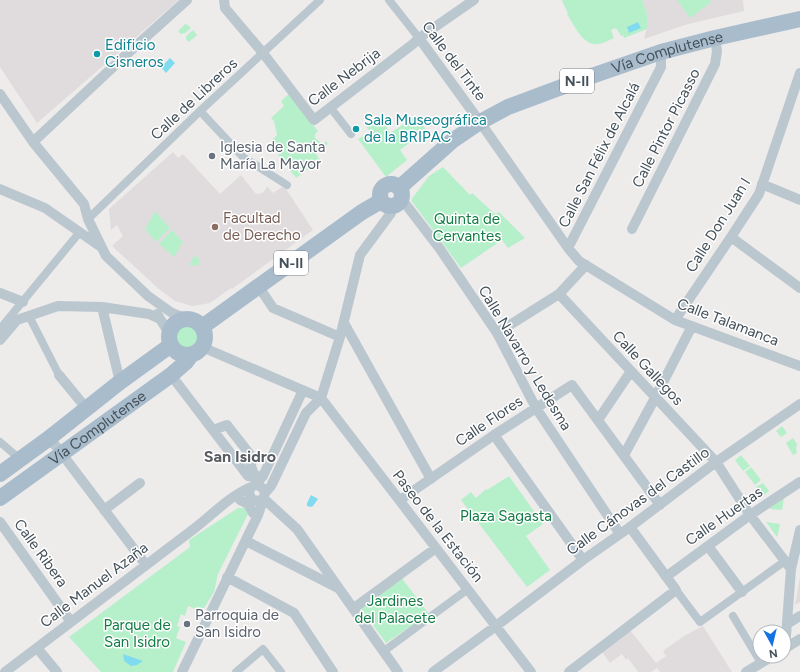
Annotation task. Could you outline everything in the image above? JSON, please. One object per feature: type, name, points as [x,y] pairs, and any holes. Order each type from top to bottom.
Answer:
[{"type":"main road","name":"Vía Complutense","points":[[202,327],[362,212],[393,199],[452,141],[480,122],[508,107],[661,52],[800,19]]},
{"type":"main road","points":[[187,319],[198,322],[202,327],[205,333],[205,338],[196,351],[179,353],[170,339],[171,327],[181,320],[187,319]]},
{"type":"main road","name":"Vía Complutense","points":[[0,474],[48,439],[120,382],[170,339]]},
{"type":"main road","name":"Vía Complutense","points":[[0,498],[171,374],[186,362],[196,351]]},
{"type":"street","points":[[33,142],[187,0]]},
{"type":"street","points":[[224,0],[226,8],[263,53]]},
{"type":"street","name":"Calle de Libreros","points":[[88,219],[200,111],[319,0]]},
{"type":"street","name":"Calle del Tinte","points":[[389,0],[419,38],[480,122],[568,248]]},
{"type":"street","name":"Calle Nebrija","points":[[263,53],[314,120],[419,38],[474,0]]},
{"type":"street","name":"Calle Pintor Picasso","points":[[632,228],[714,64],[718,51],[715,38]]},
{"type":"street","name":"Calle San Félix de Alcalá","points":[[568,248],[660,67],[661,52]]},
{"type":"street","name":"Calle Don Juan I","points":[[675,320],[759,194],[800,73]]},
{"type":"street","points":[[1,99],[33,142],[84,204],[88,219],[106,256],[148,296],[172,313],[187,319]]},
{"type":"street","points":[[330,107],[351,134]]},
{"type":"street","points":[[200,111],[243,157],[286,185]]},
{"type":"street","points":[[762,184],[800,200]]},
{"type":"street","points":[[0,189],[45,208],[101,247]]},
{"type":"street","points":[[182,672],[258,515],[259,498],[271,486],[306,413],[321,398],[344,323],[360,255],[391,213],[393,199]]},
{"type":"street","name":"Calle Navarro y Ledesma","points":[[393,199],[407,206],[440,250],[496,333],[536,408],[620,534]]},
{"type":"street","points":[[0,328],[79,233]]},
{"type":"street","points":[[731,237],[800,288]]},
{"type":"street","name":"Calle Talamanca","points":[[568,248],[580,261],[675,320],[800,366]]},
{"type":"street","points":[[496,333],[559,294],[586,265]]},
{"type":"street","points":[[259,287],[273,308],[340,336]]},
{"type":"street","points":[[0,293],[23,302]]},
{"type":"street","name":"Calle Gallegos","points":[[559,294],[716,462],[750,515],[791,569]]},
{"type":"street","points":[[148,296],[170,339]]},
{"type":"street","points":[[0,340],[17,320],[58,306],[102,307],[149,314],[160,319]]},
{"type":"street","points":[[102,307],[120,382]]},
{"type":"street","points":[[29,316],[59,375],[86,408]]},
{"type":"street","points":[[344,323],[431,479]]},
{"type":"street","points":[[624,455],[692,326]]},
{"type":"street","points":[[196,351],[321,398]]},
{"type":"street","points":[[598,420],[631,371]]},
{"type":"street","points":[[171,374],[248,476],[262,487],[256,507],[224,574],[294,613],[333,672]]},
{"type":"street","name":"Calle Flores","points":[[400,500],[572,385],[660,505]]},
{"type":"street","points":[[303,390],[249,492],[259,498],[297,529],[398,672]]},
{"type":"street","name":"Paseo de la Estación","points":[[321,398],[531,672]]},
{"type":"street","name":"Calle Cánovas del Castillo","points":[[433,672],[583,560],[630,528],[716,462],[800,404]]},
{"type":"street","points":[[213,430],[228,425],[252,457],[251,466],[256,481]]},
{"type":"street","points":[[494,436],[583,560]]},
{"type":"street","points":[[48,439],[62,453],[146,565]]},
{"type":"street","points":[[0,442],[20,459]]},
{"type":"street","name":"Calle Manuel Azaña","points":[[5,672],[201,523],[218,508],[256,481]]},
{"type":"street","name":"Calle Huertas","points":[[667,576],[750,515],[800,482]]},
{"type":"street","points":[[104,510],[140,483]]},
{"type":"street","name":"Calle Manuel Azaña","points":[[201,523],[214,517],[240,500],[259,498]]},
{"type":"street","points":[[240,500],[248,504],[253,513]]},
{"type":"street","name":"Calle Ribera","points":[[0,522],[71,622]]},
{"type":"street","points":[[630,528],[700,622],[785,561]]},
{"type":"street","points":[[787,624],[791,569],[800,530]]},
{"type":"street","points":[[246,541],[340,589]]},
{"type":"street","points":[[708,546],[742,592]]},
{"type":"street","points":[[354,608],[436,548]]},
{"type":"street","points":[[384,651],[468,589]]},
{"type":"street","points":[[569,672],[676,590]]},
{"type":"street","points":[[733,616],[752,648]]},
{"type":"street","points":[[787,624],[800,616]]},
{"type":"street","points":[[37,648],[57,672]]},
{"type":"street","points":[[236,672],[263,649],[281,672]]},
{"type":"street","points":[[746,672],[759,664]]},
{"type":"shaded area","points":[[0,0],[179,0],[37,123],[0,67]]},
{"type":"shaded area","points":[[642,0],[743,0],[744,11],[688,24],[644,39],[648,16]]},
{"type":"shaded area","name":"Facultad de Derecho","points":[[173,152],[178,158],[183,154],[220,194],[241,175],[256,194],[262,193],[267,186],[273,193],[284,186],[313,230],[232,289],[231,288],[210,303],[192,306],[175,301],[160,290],[112,246],[123,236],[117,225],[111,230],[109,209]]},
{"type":"shaded area","points":[[800,577],[800,602],[795,605]]},
{"type":"shaded area","points":[[703,626],[732,672],[660,672],[657,668],[651,672],[638,672],[628,658],[626,660],[622,654],[610,663],[602,652],[630,630],[656,663],[666,656],[663,651],[684,636]]},
{"type":"green space","points":[[642,0],[648,16],[647,29],[624,38],[616,28],[611,30],[614,38],[601,44],[593,44],[584,39],[576,29],[567,14],[568,13],[562,1]]},
{"type":"green space","points":[[677,0],[710,0],[711,2],[690,18]]},
{"type":"green space","points":[[185,24],[191,28],[185,33],[181,34],[178,31]]},
{"type":"green space","points":[[193,30],[197,35],[189,42],[186,39],[186,36]]},
{"type":"green space","points":[[289,94],[318,131],[315,134],[315,138],[323,144],[326,141],[328,144],[316,154],[320,160],[296,178],[278,155],[280,153],[271,141],[277,135],[274,121],[271,118],[284,106],[281,101]]},
{"type":"green space","points":[[417,116],[426,130],[400,150],[407,160],[386,177],[358,139],[370,132],[366,126],[372,122],[376,125],[383,121],[390,133]]},
{"type":"green space","name":"Quinta de Cervantes","points":[[443,167],[470,195],[472,193],[495,214],[499,212],[525,238],[508,248],[502,240],[461,268],[411,200],[429,176]]},
{"type":"green space","points":[[155,211],[170,228],[156,242],[145,229]]},
{"type":"green space","points":[[172,230],[183,242],[174,257],[159,244]]},
{"type":"green space","points":[[195,255],[200,260],[198,266],[189,265]]},
{"type":"green space","points":[[186,323],[195,327],[199,336],[195,345],[186,349],[177,345],[173,336],[177,327]]},
{"type":"green space","points":[[782,426],[787,433],[781,437],[776,431]]},
{"type":"green space","points":[[793,438],[797,444],[797,453],[793,455],[786,443]]},
{"type":"green space","points":[[741,455],[750,466],[743,471],[735,460]]},
{"type":"green space","points":[[751,467],[761,480],[755,485],[745,472]]},
{"type":"green space","name":"Plaza Sagasta","points":[[509,476],[543,524],[526,536],[550,570],[527,587],[461,500],[471,492],[476,498],[486,489],[487,490]]},
{"type":"green space","points":[[763,483],[769,491],[763,496],[756,487]]},
{"type":"green space","points":[[784,498],[782,510],[770,509],[771,507]]},
{"type":"green space","name":"Parque de San Isidro","points":[[238,508],[245,508],[248,514],[218,574],[214,592],[204,608],[198,610],[188,606],[185,616],[181,614],[177,626],[180,627],[176,638],[186,642],[173,672],[101,672],[69,637],[190,547],[189,540]]},
{"type":"green space","points":[[766,522],[780,524],[777,539],[777,537]]},
{"type":"green space","name":"Jardines del Palacete","points":[[401,577],[429,614],[386,643],[360,607]]},
{"type":"water","points":[[638,22],[641,28],[629,33],[627,27]]},
{"type":"water","points":[[170,58],[175,63],[166,73],[161,67]]},
{"type":"water","points":[[311,495],[318,499],[311,507],[307,506],[307,503]]},
{"type":"water","points":[[123,654],[143,661],[137,665],[131,666],[124,661]]},
{"type":"place","name":"Edificio Cisneros","points":[[97,54]]},
{"type":"place","name":"Sala Museográfica de la BRIPAC","points":[[356,129]]},
{"type":"place","name":"Iglesia de Santa María La Mayor","points":[[212,156]]},
{"type":"place","name":"Facultad de Derecho","points":[[215,227]]},
{"type":"place","name":"Parroquia de San Isidro","points":[[187,624]]},
{"type":"district","name":"San Isidro","points":[[240,456]]}]
